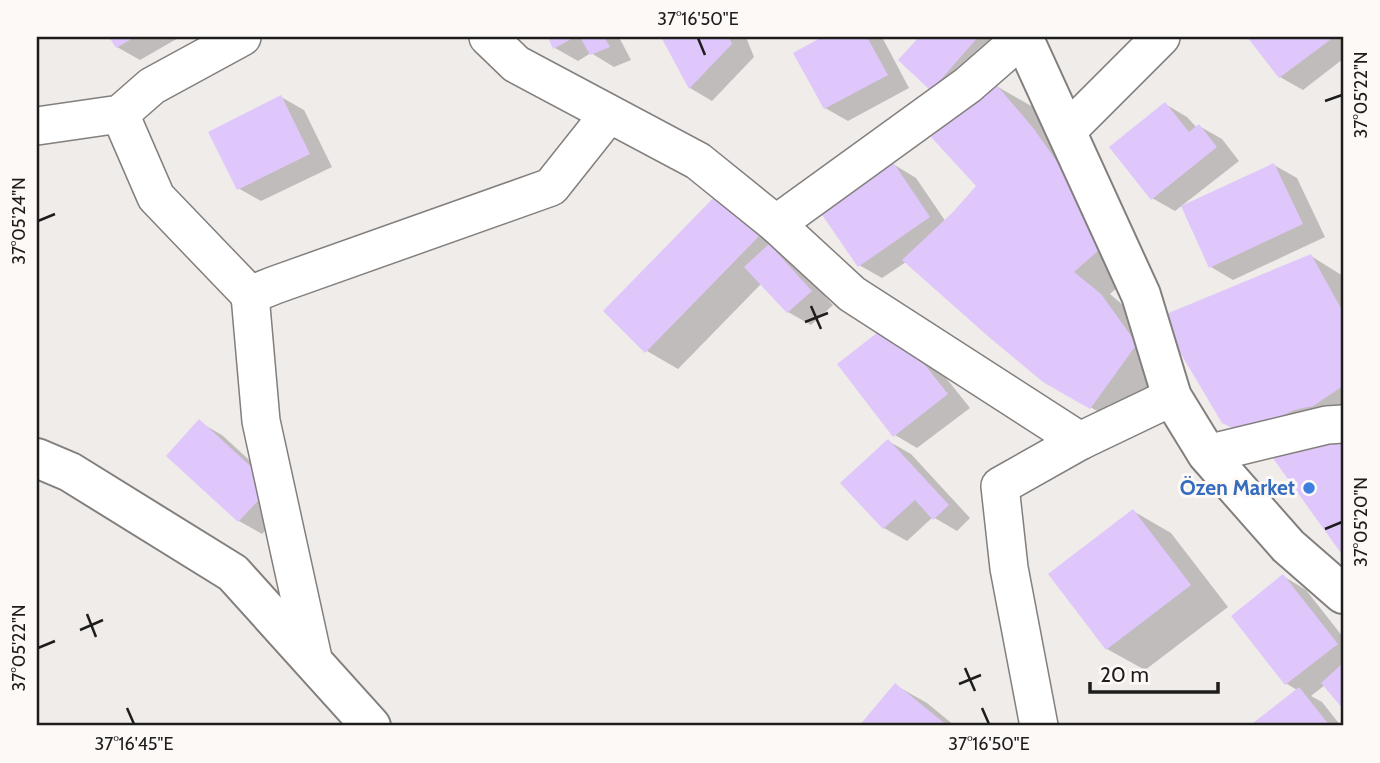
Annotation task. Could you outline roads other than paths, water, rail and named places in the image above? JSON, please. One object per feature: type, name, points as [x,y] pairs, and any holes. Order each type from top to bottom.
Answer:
[{"type":"street","points":[[37,126],[120,114],[152,86],[242,37]]},
{"type":"street","points":[[488,37],[516,64],[698,161],[776,225],[852,294],[1080,441]]},
{"type":"street","points":[[776,225],[968,85],[1023,37],[1141,295],[1172,397],[1207,454],[1288,546],[1343,594]]},
{"type":"street","points":[[1067,131],[1161,37]]},
{"type":"street","points":[[120,114],[156,197],[250,295],[261,421],[314,663]]},
{"type":"street","points":[[250,295],[551,187],[609,114]]},
{"type":"street","points":[[1039,726],[1009,568],[1000,486],[1080,441],[1172,397]]},
{"type":"street","points":[[1207,454],[1327,425],[1343,424]]},
{"type":"street","points":[[37,458],[70,472],[233,573],[371,726]]},
{"type":"place","name":"Özen Market","points":[[1309,488]]}]
